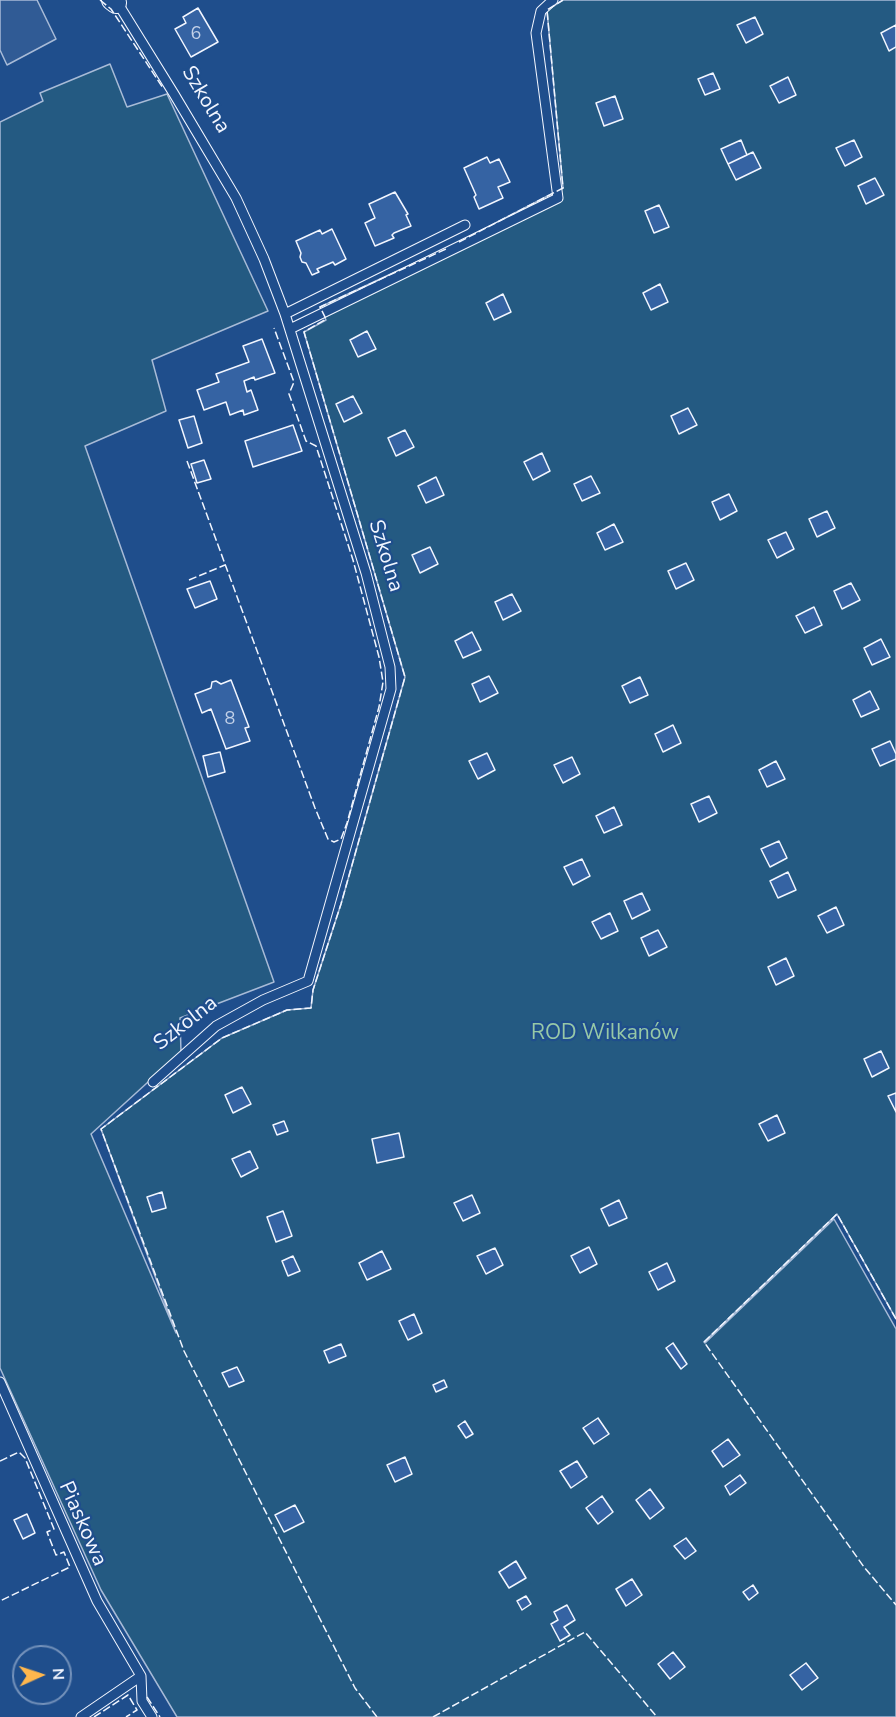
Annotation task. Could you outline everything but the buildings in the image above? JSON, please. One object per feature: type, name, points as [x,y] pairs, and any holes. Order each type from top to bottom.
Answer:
[{"type":"lane","points":[[290,329],[558,198],[536,33],[541,11],[553,0]]},
{"type":"lane","name":"Szkolna","points":[[116,1],[236,198],[264,259],[290,329],[382,631],[390,667],[391,689],[308,981],[263,1000],[216,1026],[153,1082]]},
{"type":"lane","points":[[285,314],[465,225]]},
{"type":"lane","name":"Piaskowa","points":[[0,1382],[97,1601],[141,1676],[142,1701],[152,1717]]},
{"type":"lane","points":[[81,1717],[141,1676]]},
{"type":"green space","name":"ROD Wilkanów","points":[[563,0],[896,0],[896,1319],[837,1214],[704,1342],[834,1219],[896,1329],[896,1717],[177,1717],[101,1590],[0,1368],[0,122],[43,101],[40,93],[110,64],[127,107],[167,94],[268,311],[152,360],[166,411],[85,446],[274,982],[180,1018],[181,1052],[91,1134],[176,1333],[101,1129],[222,1038],[287,1010],[311,1008],[313,990],[341,904],[405,677],[304,332],[326,320],[320,307],[453,245],[563,188],[547,10]]},
{"type":"shaded area","points":[[0,0],[37,0],[56,39],[7,65],[0,50]]},
{"type":"fence","points":[[100,0],[111,9],[163,88]]},
{"type":"fence","points":[[459,242],[563,188],[547,10],[563,0]]},
{"type":"fence","points":[[377,1717],[355,1688],[184,1351],[101,1129],[222,1038],[287,1010],[311,1008],[313,990],[341,904],[405,677],[304,332],[326,319],[320,307],[446,249]]},
{"type":"fence","points":[[187,461],[315,808],[328,839],[334,842],[341,839],[347,823],[379,707],[383,682],[379,657],[353,560],[316,446],[306,441],[289,394],[294,382],[274,328]]},
{"type":"fence","points":[[189,580],[225,565]]},
{"type":"fence","points":[[896,1319],[837,1214],[704,1342],[864,1567],[896,1605]]},
{"type":"fence","points":[[0,1461],[19,1452],[25,1458],[54,1529],[47,1532],[56,1555],[64,1552],[70,1567],[0,1601]]},
{"type":"fence","points":[[433,1717],[585,1632],[657,1717]]},
{"type":"fence","points":[[94,1717],[128,1695],[137,1710],[126,1717]]},
{"type":"fence","points":[[147,1697],[160,1717]]}]
